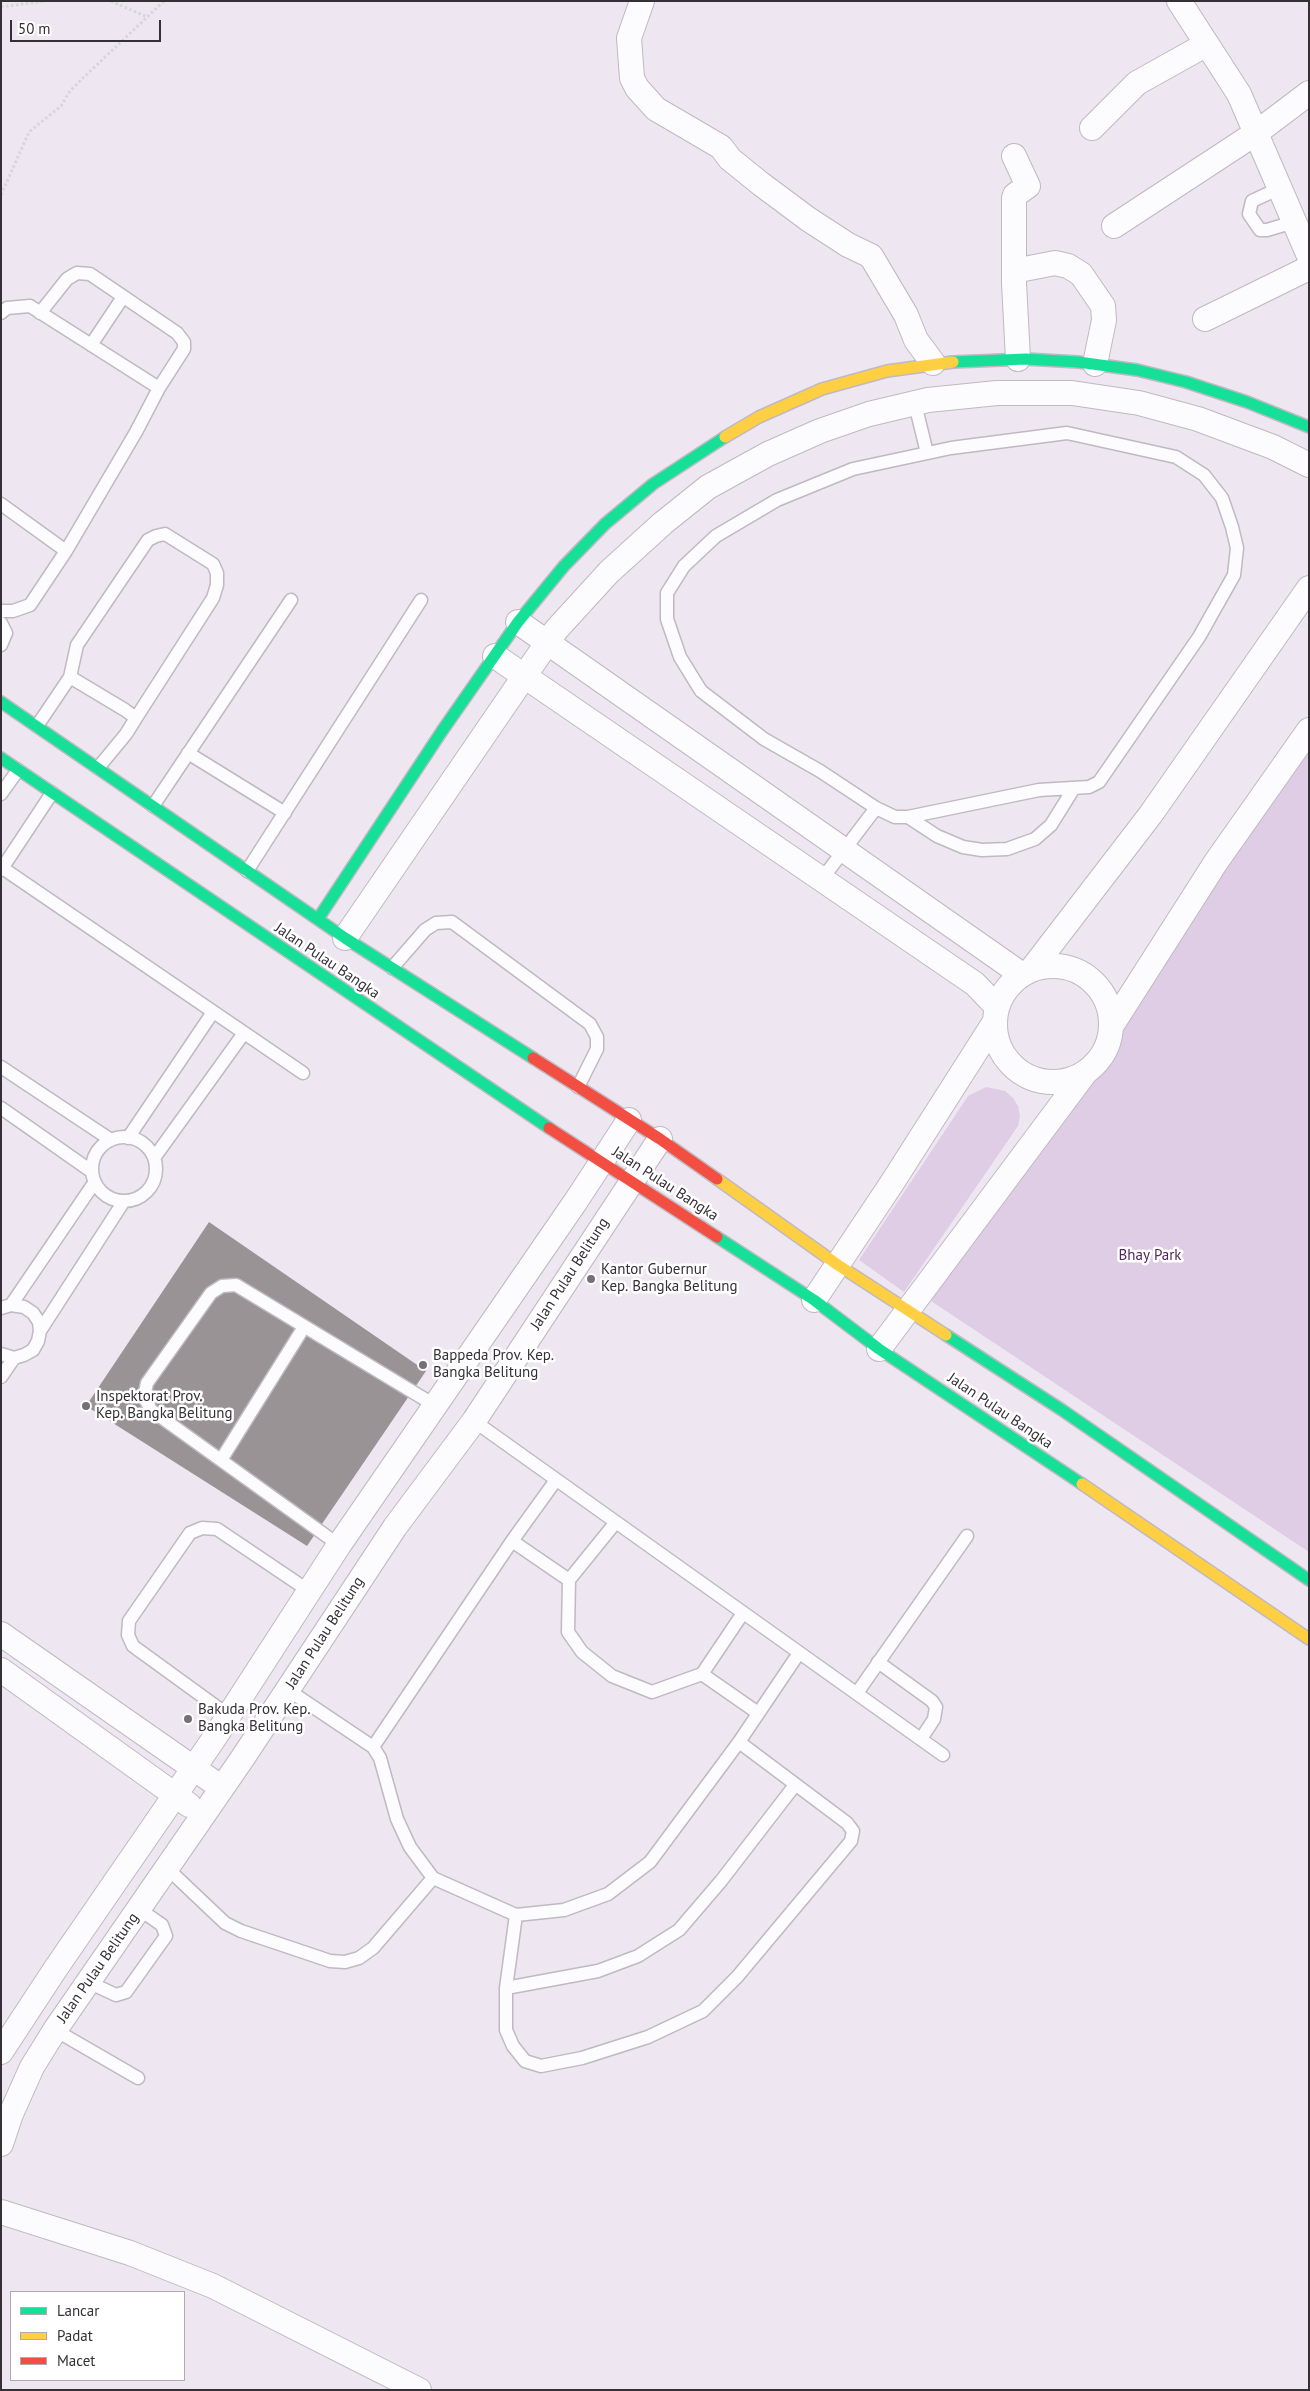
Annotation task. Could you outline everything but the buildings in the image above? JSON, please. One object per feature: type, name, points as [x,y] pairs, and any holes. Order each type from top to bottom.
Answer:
[{"type":"main road","points":[[318,919],[442,731],[518,622],[564,566],[606,524],[653,484],[707,448],[759,417],[822,390],[887,371],[933,363],[1018,359],[1095,364],[1137,370],[1186,382],[1247,402],[1309,428]]},
{"type":"main road","name":"Jalan Pulau Bangka","points":[[1,702],[345,938],[660,1140],[838,1265],[909,1309],[1062,1410],[1309,1580]]},
{"type":"main road","name":"Jalan Pulau Bangka","points":[[1,758],[476,1080],[814,1300],[879,1349],[1309,1639]]},
{"type":"street","points":[[642,1],[629,38],[632,78],[637,88],[656,108],[721,148],[730,159],[808,219],[848,245],[872,256],[906,315],[916,340],[933,363]]},
{"type":"street","points":[[1179,1],[1239,94],[1304,240]]},
{"type":"street","points":[[1092,128],[1137,83],[1207,44]]},
{"type":"street","points":[[1114,226],[1256,133],[1309,94]]},
{"type":"street","points":[[1014,156],[1028,186],[1015,195],[1014,198],[1014,271],[1018,359]]},
{"type":"street","points":[[1014,271],[1056,264],[1068,266],[1081,274],[1104,306],[1104,320],[1095,364]]},
{"type":"street","points":[[1205,319],[1309,268]]},
{"type":"street","points":[[345,938],[556,630],[609,572],[663,523],[708,486],[768,454],[820,431],[869,414],[914,404],[997,393],[1072,393],[1139,403],[1198,419],[1273,446],[1309,465]]},
{"type":"street","points":[[814,1300],[996,1015],[1005,990],[1026,972],[1151,814],[1309,588]]},
{"type":"street","points":[[518,622],[844,850],[1026,972],[1054,965],[1066,967],[1087,976],[1096,983],[1108,1002],[1112,1025]]},
{"type":"street","points":[[496,656],[975,984],[996,1015],[995,1034],[1004,1055],[1011,1064],[1029,1078],[1052,1082],[1074,1078],[1094,1066],[1107,1047],[1112,1025],[1216,862],[1309,730]]},
{"type":"street","points":[[879,1349],[1085,1073]]},
{"type":"street","points":[[1,2052],[56,1968],[175,1796],[339,1545],[436,1406],[629,1120]]},
{"type":"street","name":"Jalan Pulau Belitung","points":[[1,2144],[11,2114],[32,2067],[55,2030],[204,1815],[395,1527],[474,1421],[660,1140]]},
{"type":"street","points":[[1,1634],[222,1788]]},
{"type":"street","points":[[1,1670],[204,1815]]},
{"type":"street","points":[[1,2212],[130,2253],[213,2286],[419,2390]]},
{"type":"lane","points":[[1280,188],[1252,201],[1249,214],[1260,230],[1267,230],[1304,240]]},
{"type":"lane","points":[[1,611],[13,611],[30,605],[66,551],[136,432],[159,388],[184,349],[184,342],[177,333],[90,274],[77,273],[67,279],[40,313]]},
{"type":"lane","points":[[91,345],[123,297]]},
{"type":"lane","points":[[1,313],[7,308],[30,306],[159,388]]},
{"type":"lane","points":[[914,404],[928,453]]},
{"type":"lane","points":[[1067,433],[1176,457],[1204,474],[1222,498],[1237,548],[1234,575],[1200,636],[1109,768],[1098,782],[1089,787],[1039,790],[908,817],[895,817],[876,808],[820,771],[764,739],[701,690],[680,657],[667,619],[667,593],[684,566],[716,536],[777,500],[853,469],[928,453],[1067,433]]},
{"type":"lane","points":[[1,504],[66,551]]},
{"type":"lane","points":[[37,726],[70,677],[77,645],[148,540],[165,534],[213,564],[217,573],[217,585],[213,598],[126,734],[98,768]]},
{"type":"lane","points":[[153,806],[290,600]]},
{"type":"lane","points":[[248,871],[422,600]]},
{"type":"lane","points":[[1,623],[6,633],[1,645]]},
{"type":"lane","points":[[70,677],[136,718]]},
{"type":"lane","points":[[188,753],[285,813]]},
{"type":"lane","points":[[1,794],[18,770]]},
{"type":"lane","points":[[908,817],[937,836],[963,847],[982,850],[1006,849],[1035,839],[1051,825],[1074,788]]},
{"type":"lane","points":[[52,793],[2,868],[303,1073]]},
{"type":"lane","points":[[822,879],[876,808]]},
{"type":"lane","points":[[392,968],[425,930],[436,923],[452,922],[590,1024],[597,1037],[597,1049],[578,1087]]},
{"type":"lane","points":[[128,1138],[213,1012]]},
{"type":"lane","points":[[154,1158],[244,1033]]},
{"type":"lane","points":[[1,1067],[111,1140]]},
{"type":"lane","points":[[1,1108],[93,1177],[101,1193],[112,1200],[136,1199],[147,1192],[153,1182],[156,1170],[154,1158],[147,1147],[137,1140],[128,1138],[111,1140],[99,1148],[93,1158],[93,1177],[6,1307]]},
{"type":"lane","points":[[1,1354],[14,1358],[24,1356],[32,1350],[38,1342],[40,1332],[124,1201]]},
{"type":"lane","points":[[339,1545],[151,1410],[144,1397],[147,1383],[211,1293],[222,1286],[236,1286],[436,1406]]},
{"type":"lane","points":[[6,1307],[24,1307],[33,1313],[38,1322],[40,1332]]},
{"type":"lane","points":[[221,1460],[304,1327]]},
{"type":"lane","points":[[1,1377],[14,1358]]},
{"type":"lane","points":[[474,1421],[943,1755]]},
{"type":"lane","points":[[373,1747],[512,1541],[556,1480]]},
{"type":"lane","points":[[616,1522],[569,1580],[568,1632],[582,1652],[612,1676],[652,1692],[702,1674],[743,1612]]},
{"type":"lane","points":[[228,1715],[133,1646],[128,1635],[129,1621],[190,1533],[202,1528],[216,1529],[309,1591]]},
{"type":"lane","points":[[856,1693],[966,1536]]},
{"type":"lane","points":[[512,1541],[569,1580]]},
{"type":"lane","points":[[288,1690],[373,1747],[380,1758],[397,1819],[410,1847],[433,1878],[516,1915],[564,1910],[608,1894],[650,1862],[738,1742],[799,1652]]},
{"type":"lane","points":[[878,1662],[932,1701],[936,1707],[934,1719],[921,1739]]},
{"type":"lane","points":[[702,1674],[758,1713]]},
{"type":"lane","points":[[516,1915],[506,1988],[506,2030],[513,2046],[526,2061],[541,2066],[582,2058],[648,2037],[703,2011],[737,1977],[851,1841],[853,1831],[847,1823],[738,1742]]},
{"type":"lane","points":[[506,1988],[598,1971],[638,1956],[679,1930],[722,1880],[795,1785]]},
{"type":"lane","points":[[167,1868],[224,1923],[241,1931],[330,1961],[345,1962],[359,1958],[373,1948],[433,1878]]},
{"type":"lane","points":[[88,1982],[116,1995],[126,1992],[166,1936],[162,1924],[139,1909]]},
{"type":"lane","points":[[55,2030],[138,2078]]},
{"type":"path","points":[[1,7],[46,1]]},
{"type":"path","points":[[111,1],[147,17]]},
{"type":"path","points":[[1,195],[29,132],[61,106],[70,91],[164,1]]},
{"type":"green space","name":"Bhay Park","points":[[1309,727],[1309,1552],[931,1301]]},
{"type":"green space","points":[[986,1087],[1005,1091],[1013,1098],[1018,1106],[1020,1116],[1018,1126],[904,1292],[859,1260],[968,1096]]},
{"type":"traffic: fast","points":[[953,362],[1026,359],[1078,362],[1137,370],[1186,382],[1247,402],[1309,427]]},
{"type":"traffic: fast","points":[[318,919],[442,731],[518,622],[564,566],[605,524],[653,484],[725,437]]},
{"type":"traffic: fast","points":[[1,702],[345,938],[533,1058]]},
{"type":"traffic: fast","points":[[1,758],[549,1128]]},
{"type":"traffic: fast","points":[[717,1237],[814,1300],[879,1349],[1082,1484]]},
{"type":"traffic: fast","points":[[946,1335],[1062,1410],[1309,1580]]},
{"type":"traffic: slow","points":[[725,437],[759,417],[822,389],[887,371],[953,362]]},
{"type":"traffic: slow","points":[[717,1179],[838,1265],[946,1335]]},
{"type":"traffic: slow","points":[[1082,1484],[1309,1639]]},
{"type":"traffic: jam","points":[[533,1058],[660,1139],[717,1179]]},
{"type":"traffic: jam","points":[[549,1128],[717,1237]]},
{"type":"place","name":"Kantor Gubernur Kep. Bangka Belitung","points":[[591,1279]]},
{"type":"place","name":"Bappeda Prov. Kep. Bangka Belitung","points":[[423,1365]]},
{"type":"place","name":"Inspektorat Prov. Kep. Bangka Belitung","points":[[86,1406]]},
{"type":"place","name":"Bakuda Prov. Kep. Bangka Belitung","points":[[188,1719]]}]
